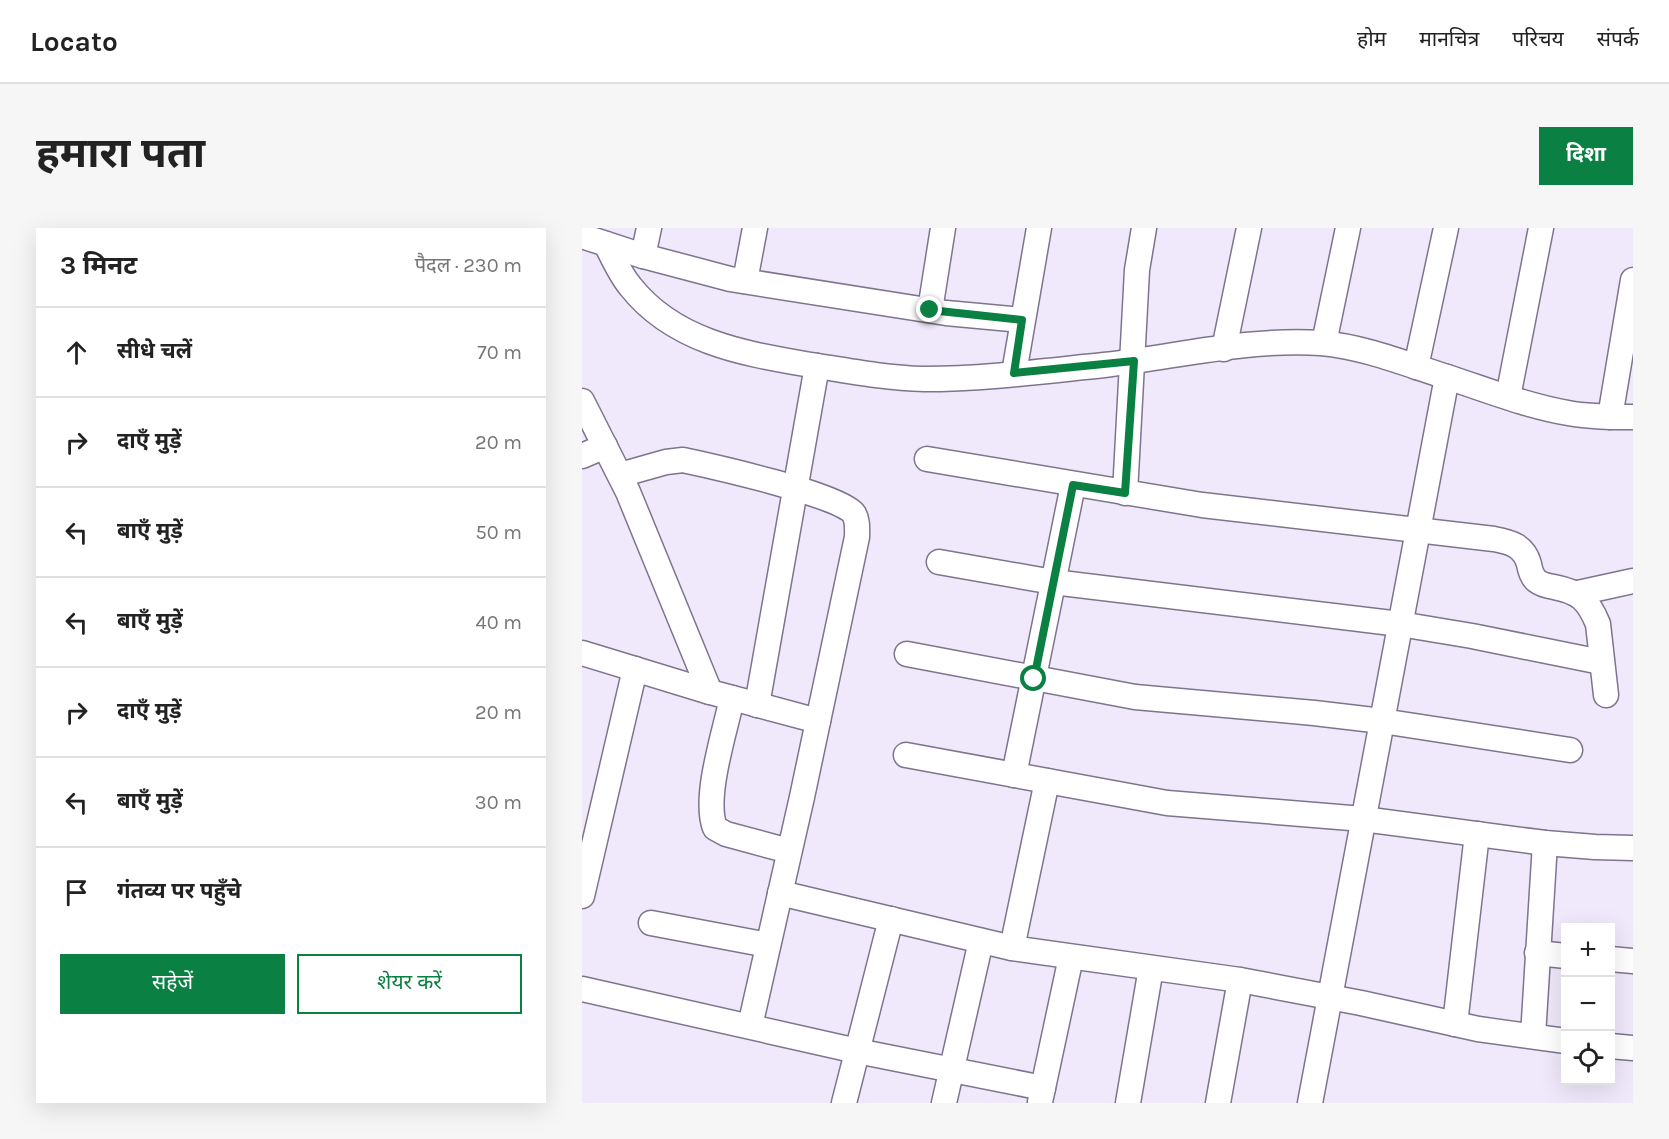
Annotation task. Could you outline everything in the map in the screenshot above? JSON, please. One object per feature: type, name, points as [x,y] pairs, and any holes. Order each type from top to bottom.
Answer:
[{"type":"street","points":[[643,256],[649,228]]},
{"type":"street","points":[[744,282],[755,228]]},
{"type":"street","points":[[930,310],[943,228]]},
{"type":"street","points":[[1014,373],[1039,228]]},
{"type":"street","points":[[1125,493],[1134,361],[1137,270],[1144,228]]},
{"type":"street","points":[[1224,349],[1249,228]]},
{"type":"street","points":[[1324,344],[1348,228]]},
{"type":"street","points":[[1416,367],[1446,228]]},
{"type":"street","points":[[1508,397],[1541,228]]},
{"type":"street","points":[[582,236],[643,256],[744,282],[930,310],[1022,320]]},
{"type":"street","points":[[606,243],[628,284],[659,316],[712,344],[740,352],[817,366],[891,377],[923,379],[1014,373],[1300,342],[1373,353],[1508,397],[1566,413],[1622,417],[1633,284]]},
{"type":"street","points":[[757,705],[817,366]]},
{"type":"street","points":[[1310,1103],[1447,377]]},
{"type":"street","points":[[582,401],[620,475],[721,695],[712,815],[715,828],[726,834],[789,851]]},
{"type":"street","points":[[582,456],[605,446]]},
{"type":"street","points":[[927,459],[1202,505],[1494,539],[1511,543],[1522,550],[1536,580],[1544,585],[1578,593],[1594,614],[1598,624],[1606,695]]},
{"type":"street","points":[[620,475],[666,462],[683,460],[796,489],[842,504],[854,514],[858,527],[818,721],[750,1026]]},
{"type":"street","points":[[1014,775],[1073,485]]},
{"type":"street","points":[[939,562],[1053,582],[1400,624],[1601,662]]},
{"type":"street","points":[[1578,593],[1633,581]]},
{"type":"street","points":[[582,652],[721,695],[818,721]]},
{"type":"street","points":[[907,654],[1135,697],[1382,721],[1570,750]]},
{"type":"street","points":[[582,896],[635,669]]},
{"type":"street","points":[[906,755],[1167,803],[1363,819],[1545,843],[1633,848]]},
{"type":"street","points":[[1012,948],[1047,781]]},
{"type":"street","points":[[1455,1024],[1477,834]]},
{"type":"street","points":[[1533,1036],[1545,843]]},
{"type":"street","points":[[780,893],[1012,948],[1240,980],[1455,1024],[1561,1040]]},
{"type":"street","points":[[844,1103],[891,919]]},
{"type":"street","points":[[651,923],[768,945]]},
{"type":"street","points":[[944,1103],[981,941]]},
{"type":"street","points":[[1537,953],[1561,955]]},
{"type":"street","points":[[582,989],[951,1070],[1041,1096],[1071,957]]},
{"type":"street","points":[[1615,959],[1633,961]]},
{"type":"street","points":[[1128,1103],[1151,968]]},
{"type":"street","points":[[1218,1103],[1240,980]]},
{"type":"street","points":[[1615,1046],[1633,1048]]},
{"type":"route","points":[[930,310],[1022,320],[1014,373],[1134,361],[1125,493],[1073,485],[1034,679]]}]
